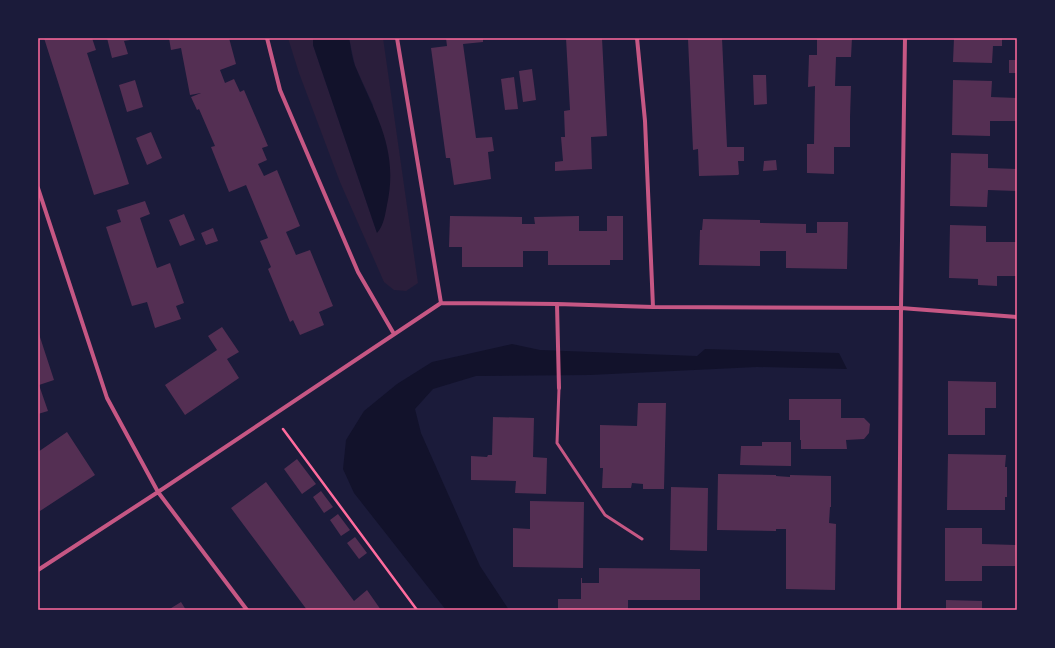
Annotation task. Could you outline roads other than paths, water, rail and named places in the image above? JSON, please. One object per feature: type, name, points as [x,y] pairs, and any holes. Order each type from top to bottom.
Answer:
[{"type":"street","points":[[267,38],[280,90],[358,272],[394,334]]},
{"type":"street","points":[[397,38],[441,303]]},
{"type":"street","points":[[637,38],[645,121],[652,308]]},
{"type":"street","points":[[899,610],[905,38]]},
{"type":"street","points":[[38,188],[107,398],[158,492],[247,610]]},
{"type":"street","points":[[38,570],[273,416],[441,303],[557,304],[652,308],[901,308],[1017,317]]},
{"type":"street","points":[[557,304],[559,388]]},
{"type":"lane","points":[[559,388],[557,443],[605,516],[642,539]]}]
